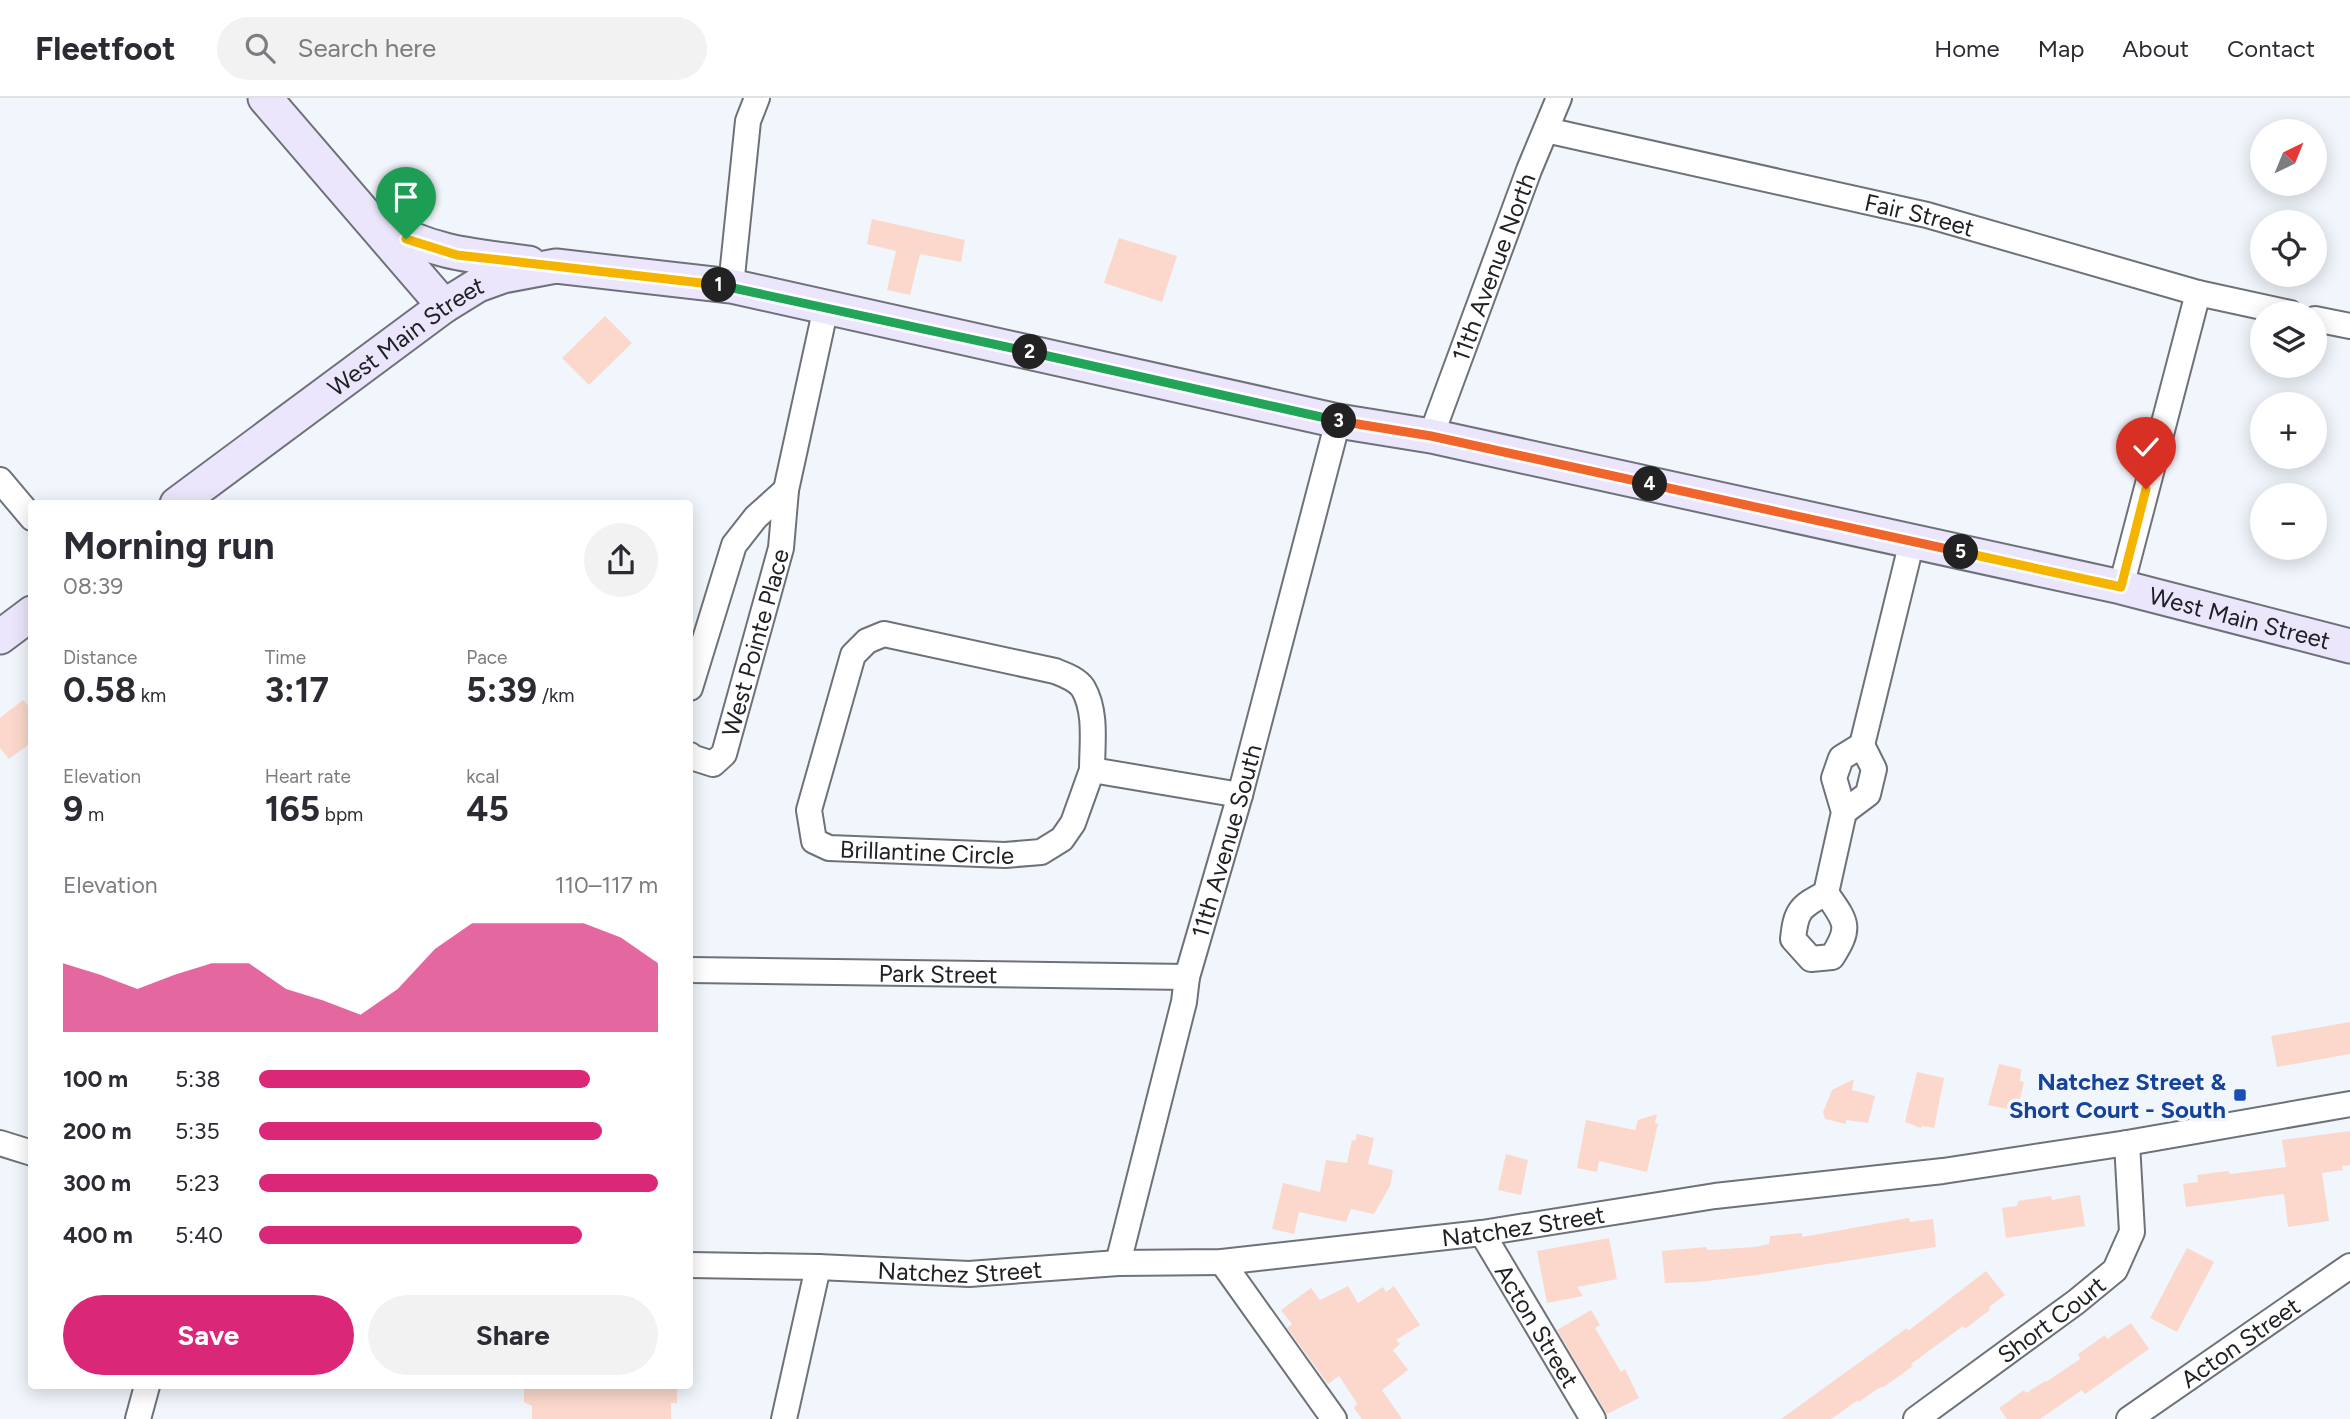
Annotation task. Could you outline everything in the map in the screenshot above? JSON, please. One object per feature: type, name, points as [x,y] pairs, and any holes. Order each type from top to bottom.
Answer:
[{"type":"main road","points":[[265,98],[443,306]]},
{"type":"main road","points":[[362,212],[406,239],[457,255],[556,266]]},
{"type":"main road","name":"West Main Street","points":[[182,500],[443,306],[478,285],[503,276],[556,266],[731,286],[1338,421],[1431,436],[2121,587],[2350,646]]},
{"type":"main road","points":[[0,637],[28,616]]},
{"type":"street","points":[[731,286],[748,121],[757,98]]},
{"type":"street","name":"11th Avenue North","points":[[1431,436],[1559,98]]},
{"type":"street","name":"Fair Street","points":[[1546,130],[1927,215],[2197,293],[2250,304]]},
{"type":"street","points":[[2121,587],[2197,293]]},
{"type":"street","name":"West Pointe Place","points":[[693,758],[713,764],[724,754],[781,548],[786,490],[826,307]]},
{"type":"street","points":[[2327,321],[2350,326]]},
{"type":"street","name":"11th Avenue South","points":[[1118,1263],[1184,1002],[1187,977],[1240,795],[1338,421]]},
{"type":"street","points":[[0,480],[28,514]]},
{"type":"street","name":"West Pointe Place","points":[[693,678],[734,545],[749,525],[786,490]]},
{"type":"street","points":[[1844,811],[1868,794],[1874,769],[1862,745],[1912,541]]},
{"type":"street","name":"Brillantine Circle","points":[[884,634],[1055,671],[1074,679],[1083,687],[1092,714],[1092,770],[1073,823],[1062,839],[1041,852],[1005,855],[829,849],[814,841],[809,810],[853,655],[867,641],[884,634]]},
{"type":"street","points":[[1826,894],[1844,811],[1834,778],[1841,758],[1862,745]]},
{"type":"street","points":[[1092,770],[1240,795]]},
{"type":"street","name":"Park Street","points":[[693,970],[1187,977]]},
{"type":"street","name":"Natchez Street","points":[[693,1265],[970,1274],[1118,1263],[1222,1262],[1482,1233],[1715,1196],[1943,1171],[2127,1143],[2350,1104]]},
{"type":"street","points":[[0,1143],[28,1152]]},
{"type":"street","name":"Short Court","points":[[1916,1419],[2076,1302],[2115,1270],[2132,1232],[2127,1143]]},
{"type":"street","name":"Acton Street","points":[[1482,1233],[1593,1419]]},
{"type":"street","points":[[1222,1262],[1334,1419]]},
{"type":"street","name":"Acton Street","points":[[2129,1419],[2350,1266]]},
{"type":"street","points":[[784,1419],[818,1267]]},
{"type":"street","points":[[138,1419],[146,1389]]},
{"type":"building","points":[[872,219],[965,240],[961,262],[920,254],[910,295],[887,290],[896,251],[867,244]]},
{"type":"building","points":[[1119,238],[1177,256],[1162,302],[1104,283]]},
{"type":"building","points":[[605,316],[632,343],[589,385],[562,358]]},
{"type":"building","points":[[23,700],[28,706],[28,745],[9,759],[0,748],[0,718]]},
{"type":"building","points":[[2350,1022],[2350,1054],[2277,1067],[2271,1036]]},
{"type":"building","points":[[1999,1064],[2021,1069],[2020,1081],[2024,1082],[2017,1111],[1988,1105]]},
{"type":"building","points":[[1917,1072],[1944,1078],[1934,1128],[1921,1128],[1905,1122]]},
{"type":"building","points":[[1854,1079],[1852,1090],[1875,1096],[1868,1123],[1846,1120],[1846,1124],[1825,1119],[1823,1112],[1832,1090]]},
{"type":"building","points":[[1657,1114],[1655,1123],[1658,1124],[1647,1172],[1599,1161],[1597,1172],[1577,1168],[1586,1120],[1635,1130],[1638,1120]]},
{"type":"building","points":[[2350,1131],[2350,1165],[2342,1166],[2343,1170],[2322,1173],[2329,1221],[2288,1227],[2284,1194],[2186,1207],[2183,1184],[2198,1182],[2197,1175],[2286,1167],[2282,1140]]},
{"type":"building","points":[[1357,1134],[1374,1138],[1368,1164],[1393,1170],[1390,1186],[1374,1214],[1351,1209],[1346,1222],[1299,1212],[1294,1234],[1272,1229],[1283,1183],[1320,1192],[1326,1160],[1347,1163],[1352,1140],[1355,1141]]},
{"type":"building","points":[[1506,1154],[1528,1160],[1521,1195],[1498,1190]]},
{"type":"building","points":[[2080,1195],[2085,1226],[2006,1238],[2002,1208],[2017,1206],[2018,1201],[2051,1196],[2052,1200]]},
{"type":"building","points":[[1909,1218],[1910,1222],[1933,1219],[1936,1247],[1757,1275],[1665,1283],[1662,1251],[1706,1247],[1708,1250],[1755,1247],[1769,1244],[1770,1236],[1802,1233],[1802,1237]]},
{"type":"building","points":[[1609,1238],[1617,1279],[1577,1287],[1583,1296],[1547,1303],[1537,1251]]},
{"type":"building","points":[[2187,1248],[2214,1262],[2177,1332],[2150,1318]]},
{"type":"building","points":[[1986,1271],[2005,1295],[1965,1329],[1963,1326],[1885,1386],[1859,1402],[1858,1400],[1831,1419],[1781,1419],[1907,1328],[1908,1331]]},
{"type":"building","points":[[1348,1286],[1358,1303],[1383,1287],[1386,1292],[1394,1286],[1420,1325],[1396,1340],[1400,1344],[1393,1350],[1408,1370],[1382,1390],[1402,1419],[1362,1419],[1354,1408],[1357,1403],[1339,1376],[1328,1384],[1287,1328],[1292,1324],[1281,1310],[1311,1288],[1320,1300]]},
{"type":"building","points":[[1591,1310],[1600,1325],[1595,1328],[1621,1372],[1625,1369],[1639,1398],[1607,1414],[1557,1330]]},
{"type":"building","points":[[2131,1323],[2149,1349],[2085,1394],[2082,1390],[2040,1419],[2007,1419],[1999,1408],[2024,1390],[2026,1393],[2046,1382],[2080,1359],[2078,1354],[2105,1335],[2107,1339]]},
{"type":"building","points":[[524,1389],[677,1389],[677,1403],[671,1403],[671,1419],[532,1419],[532,1406],[524,1402]]},
{"type":"place","name":"Natchez Street & Short Court - South","points":[[2240,1095]]},
{"type":"route","points":[[406,239],[457,255],[731,286],[1338,421],[1431,436],[2121,587],[2146,489]]}]
